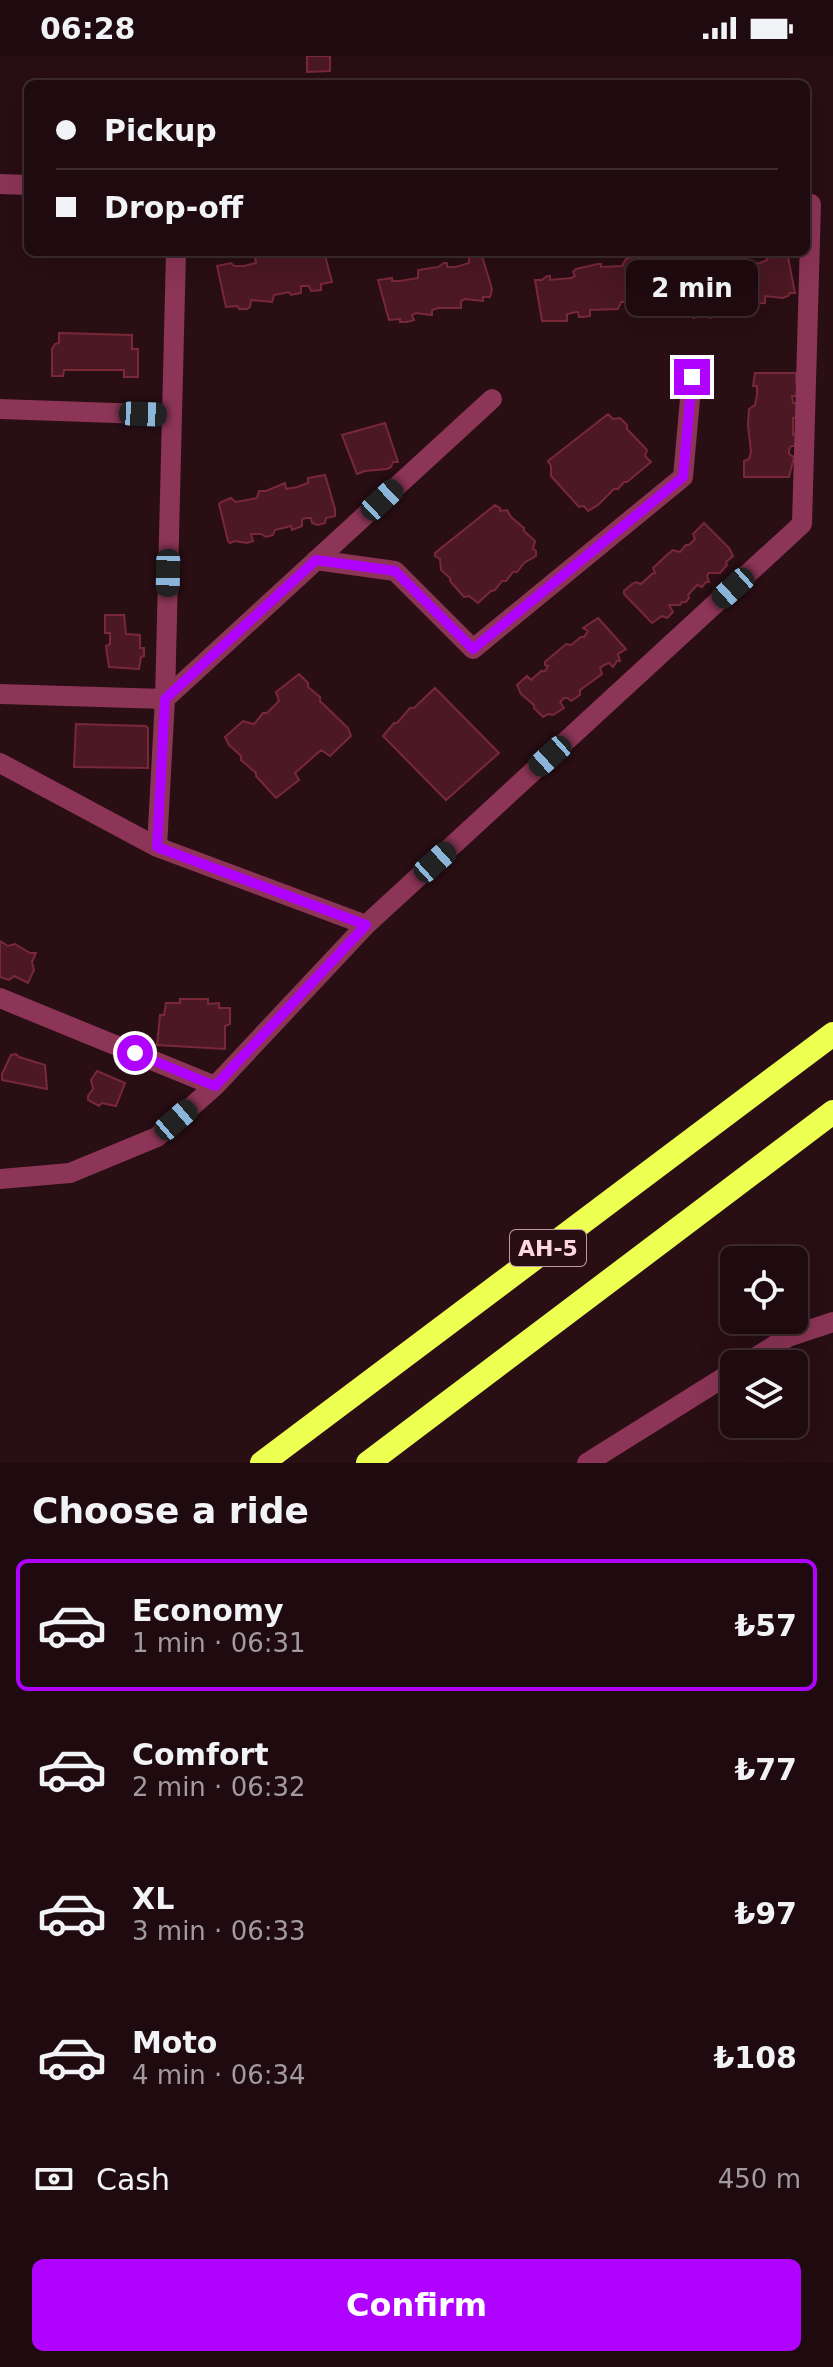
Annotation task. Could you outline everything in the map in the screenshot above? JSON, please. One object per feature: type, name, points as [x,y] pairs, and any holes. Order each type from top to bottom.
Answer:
[{"type":"highway","name":"AH-5","points":[[262,1463],[833,1034]]},
{"type":"highway","points":[[368,1463],[833,1112]]},
{"type":"street","points":[[0,184],[24,185]]},
{"type":"street","points":[[810,204],[810,240]]},
{"type":"street","points":[[157,847],[165,699],[176,256]]},
{"type":"street","points":[[0,1179],[70,1173],[157,1137],[215,1086],[366,925],[802,524],[810,256]]},
{"type":"street","points":[[316,560],[395,571],[473,649],[683,477],[692,377]]},
{"type":"street","points":[[0,694],[165,699],[492,399]]},
{"type":"street","points":[[0,409],[172,415]]},
{"type":"street","points":[[0,763],[157,847],[366,925]]},
{"type":"street","points":[[0,998],[215,1086]]},
{"type":"street","points":[[767,1350],[788,1337],[833,1322]]},
{"type":"street","points":[[587,1463],[720,1380]]},
{"type":"building","points":[[307,56],[330,56],[330,71],[307,72]]},
{"type":"building","points":[[325,256],[332,282],[321,284],[321,290],[311,291],[309,286],[301,286],[301,293],[274,295],[272,302],[251,300],[247,309],[226,307],[217,266],[231,263],[244,266],[256,263],[255,258]]},
{"type":"building","points":[[482,256],[492,289],[490,297],[483,297],[483,301],[465,299],[461,301],[461,308],[438,308],[432,310],[432,315],[416,313],[412,315],[414,320],[407,322],[389,320],[378,280],[418,278],[418,270],[444,263],[447,267],[456,267],[469,263],[469,258]]},
{"type":"building","points":[[639,256],[650,293],[648,297],[631,305],[621,302],[618,309],[590,310],[590,316],[579,317],[576,312],[567,314],[567,321],[542,321],[535,280],[547,276],[550,280],[571,278],[575,276],[573,272],[576,269],[598,264],[601,267],[622,266],[626,259]]},
{"type":"building","points":[[768,256],[788,256],[795,293],[783,298],[765,296],[765,303],[738,305],[732,312],[716,309],[716,316],[710,318],[691,316],[682,277],[691,273],[716,273],[720,266],[744,260],[748,260],[748,264],[767,260]]},
{"type":"building","points":[[59,333],[132,335],[132,349],[138,349],[138,377],[124,377],[124,370],[64,370],[63,376],[52,376],[52,349],[59,343]]},
{"type":"building","points":[[755,373],[796,373],[796,382],[799,382],[800,396],[792,396],[793,403],[798,404],[796,418],[793,418],[796,446],[791,446],[789,450],[794,457],[789,477],[744,477],[744,461],[749,459],[751,452],[748,425],[749,409],[755,405],[757,395],[757,386],[753,386]]},
{"type":"building","points":[[608,414],[613,419],[620,418],[627,425],[627,429],[647,450],[645,456],[651,462],[588,511],[584,506],[579,507],[551,476],[548,461]]},
{"type":"building","points":[[385,423],[398,462],[393,462],[387,469],[357,474],[342,435]]},
{"type":"building","points":[[325,475],[335,516],[326,518],[325,523],[318,525],[307,518],[302,519],[302,526],[292,530],[291,526],[275,530],[273,535],[266,537],[251,534],[253,541],[247,543],[228,541],[221,502],[231,498],[236,502],[257,498],[259,491],[285,483],[286,489],[297,487],[308,483],[308,478]]},
{"type":"building","points":[[495,505],[500,511],[507,510],[535,541],[533,549],[536,556],[478,603],[469,596],[464,597],[450,581],[441,570],[440,559],[435,553]]},
{"type":"building","points":[[704,523],[733,556],[720,573],[709,573],[709,582],[702,587],[697,585],[686,602],[669,605],[673,612],[667,618],[662,616],[652,623],[624,591],[636,582],[641,584],[655,573],[653,568],[673,550],[680,552],[689,545],[695,539],[693,534]]},
{"type":"building","points":[[105,615],[124,615],[126,634],[140,635],[140,648],[144,648],[144,656],[141,657],[139,669],[109,667],[106,646],[110,644],[110,633],[105,633]]},
{"type":"building","points":[[598,618],[626,649],[618,654],[620,661],[613,667],[609,663],[604,665],[600,668],[602,674],[580,690],[580,695],[571,701],[564,698],[560,702],[564,708],[543,717],[521,694],[517,685],[527,676],[531,680],[545,671],[548,666],[545,662],[566,644],[571,645],[584,637],[588,631],[583,628]]},
{"type":"building","points":[[299,674],[320,697],[320,701],[348,728],[351,736],[330,756],[321,750],[295,773],[299,780],[276,798],[241,760],[225,737],[243,721],[254,724],[263,713],[267,713],[279,701],[276,692]]},
{"type":"building","points":[[435,688],[499,753],[446,800],[383,736]]},
{"type":"building","points":[[76,724],[146,726],[148,768],[74,767]]},
{"type":"building","points":[[0,941],[36,953],[32,962],[34,970],[28,983],[14,976],[9,980],[0,977]]},
{"type":"building","points":[[180,999],[208,999],[208,1004],[219,1003],[219,1008],[230,1008],[230,1024],[225,1026],[225,1049],[157,1045],[160,1015],[164,1015],[166,1003],[180,1003]]},
{"type":"building","points":[[11,1055],[45,1065],[47,1089],[2,1080]]},
{"type":"building","points":[[97,1071],[125,1083],[116,1106],[102,1103],[99,1106],[88,1100],[93,1089],[91,1080]]},
{"type":"route","points":[[135,1053],[215,1086],[366,925],[157,847],[165,699],[316,560],[395,571],[473,649],[683,477],[692,377]]}]
